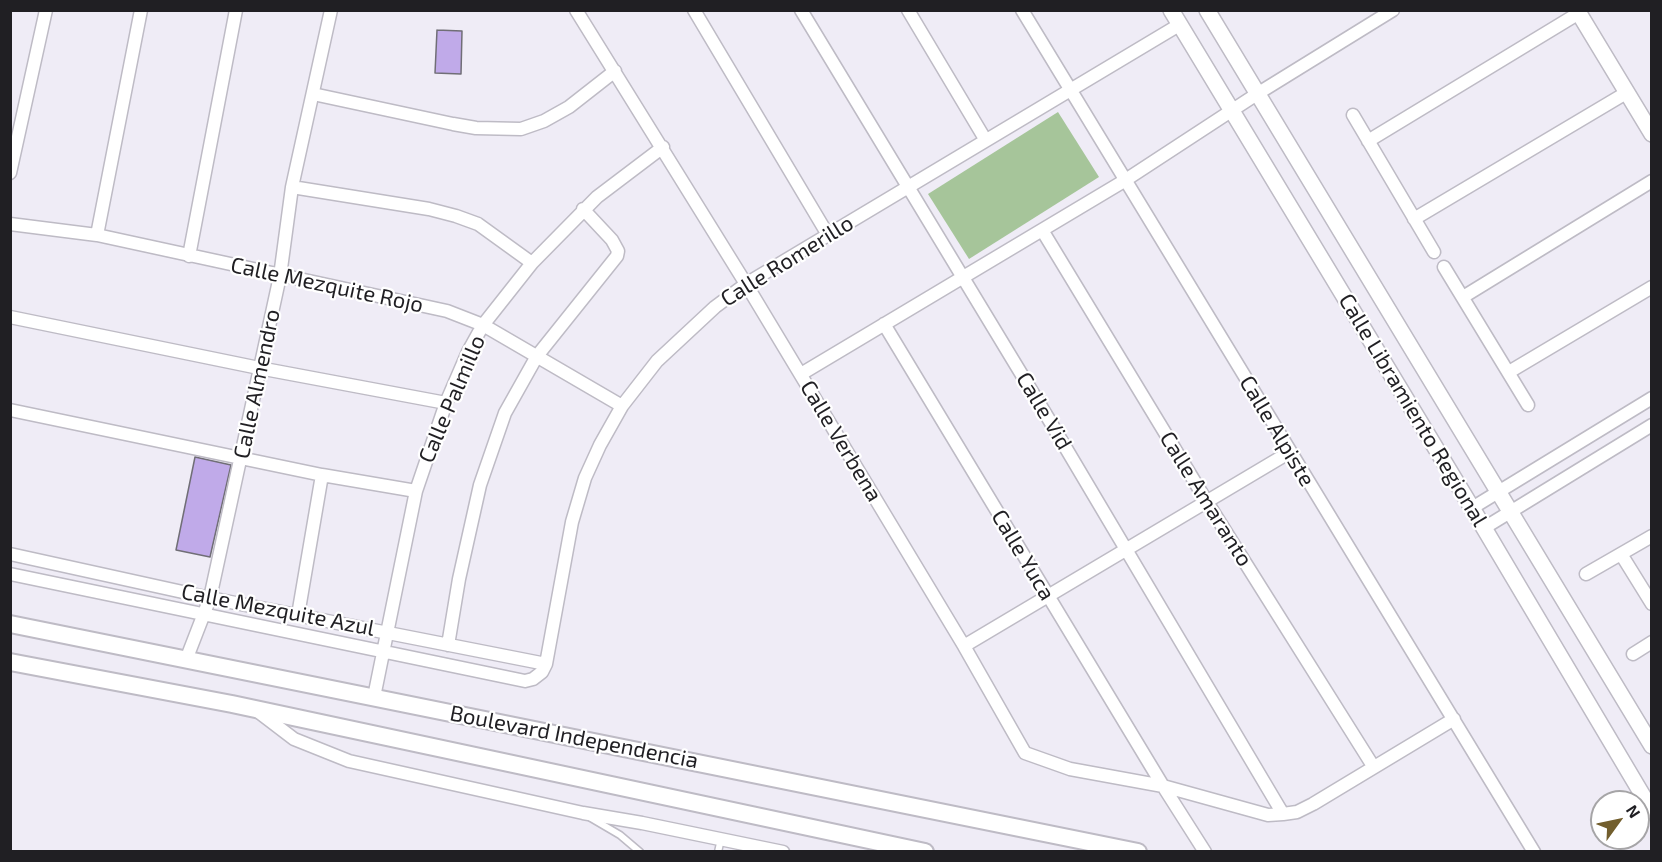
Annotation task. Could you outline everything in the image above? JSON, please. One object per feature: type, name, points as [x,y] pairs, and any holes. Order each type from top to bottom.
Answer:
[{"type":"main road","name":"Boulevard Independencia","points":[[10,624],[1138,852]]},
{"type":"main road","name":"Boulevard Independencia","points":[[10,662],[256,710],[925,852]]},
{"type":"street","points":[[10,173],[46,10]]},
{"type":"street","points":[[97,235],[141,10]]},
{"type":"street","points":[[189,256],[236,10]]},
{"type":"street","name":"Calle Almendro","points":[[186,660],[210,598],[280,276],[292,187],[331,10]]},
{"type":"street","name":"Calle Verbena","points":[[576,10],[663,147],[801,374],[964,646],[1025,753],[1070,769],[1163,786]]},
{"type":"street","points":[[694,10],[828,235]]},
{"type":"street","name":"Calle Vid","points":[[801,10],[1283,814]]},
{"type":"street","points":[[908,10],[985,139]]},
{"type":"street","name":"Calle Alpiste","points":[[1022,10],[1534,852]]},
{"type":"street","name":"Calle Libramiento Regional","points":[[1171,10],[1652,811]]},
{"type":"street","name":"Calle Libramiento Regional","points":[[1207,10],[1652,746]]},
{"type":"street","points":[[801,374],[1124,181],[1257,94],[1393,10]]},
{"type":"street","points":[[1368,141],[1578,12],[1652,134]]},
{"type":"street","name":"Calle Romerillo","points":[[546,664],[572,522],[585,478],[622,406],[665,354],[715,307],[746,284],[1179,25]]},
{"type":"street","points":[[314,94],[476,128],[521,129],[544,121],[569,107],[615,71]]},
{"type":"street","points":[[1414,219],[1626,93]]},
{"type":"street","points":[[1353,116],[1434,252]]},
{"type":"street","name":"Calle Palmillo","points":[[374,697],[416,491],[446,403],[483,325],[532,263],[584,209],[614,183],[663,147]]},
{"type":"street","points":[[1463,297],[1652,181]]},
{"type":"street","points":[[292,187],[429,209],[456,216],[478,224],[532,263]]},
{"type":"street","points":[[448,645],[459,579],[480,485],[505,413],[537,356],[617,256],[618,251],[612,240],[584,209]]},
{"type":"street","name":"Calle Mezquite Rojo","points":[[10,224],[97,235],[447,311],[483,325],[622,406]]},
{"type":"street","name":"Calle Amaranto","points":[[1042,230],[1207,502],[1373,766]]},
{"type":"street","points":[[1444,267],[1528,405]]},
{"type":"street","points":[[1509,372],[1652,287]]},
{"type":"street","points":[[10,317],[446,403]]},
{"type":"street","name":"Calle Yuca","points":[[884,324],[1205,852]]},
{"type":"street","points":[[1472,508],[1652,398]]},
{"type":"street","points":[[10,410],[322,475],[416,491]]},
{"type":"street","points":[[1484,528],[1652,425]]},
{"type":"street","points":[[964,646],[1290,452]]},
{"type":"street","points":[[298,615],[322,475]]},
{"type":"street","points":[[1586,574],[1652,536]]},
{"type":"street","name":"Calle Mezquite Azul","points":[[10,554],[210,598],[546,664]]},
{"type":"street","points":[[1621,554],[1652,604]]},
{"type":"street","points":[[10,574],[525,681],[537,676],[546,664]]},
{"type":"street","points":[[1633,654],[1652,642]]},
{"type":"street","points":[[256,710],[294,739],[349,760],[583,813],[783,852]]},
{"type":"street","points":[[1163,786],[1268,815],[1298,812],[1454,718]]},
{"type":"lane","points":[[583,813],[620,836],[640,852]]},
{"type":"lane","points":[[718,852],[721,839]]},
{"type":"green space","points":[[1058,112],[1099,177],[969,259],[928,194]]},
{"type":"building","points":[[437,30],[462,31],[461,74],[435,73]]},
{"type":"building","points":[[195,457],[231,465],[210,557],[176,550]]}]
